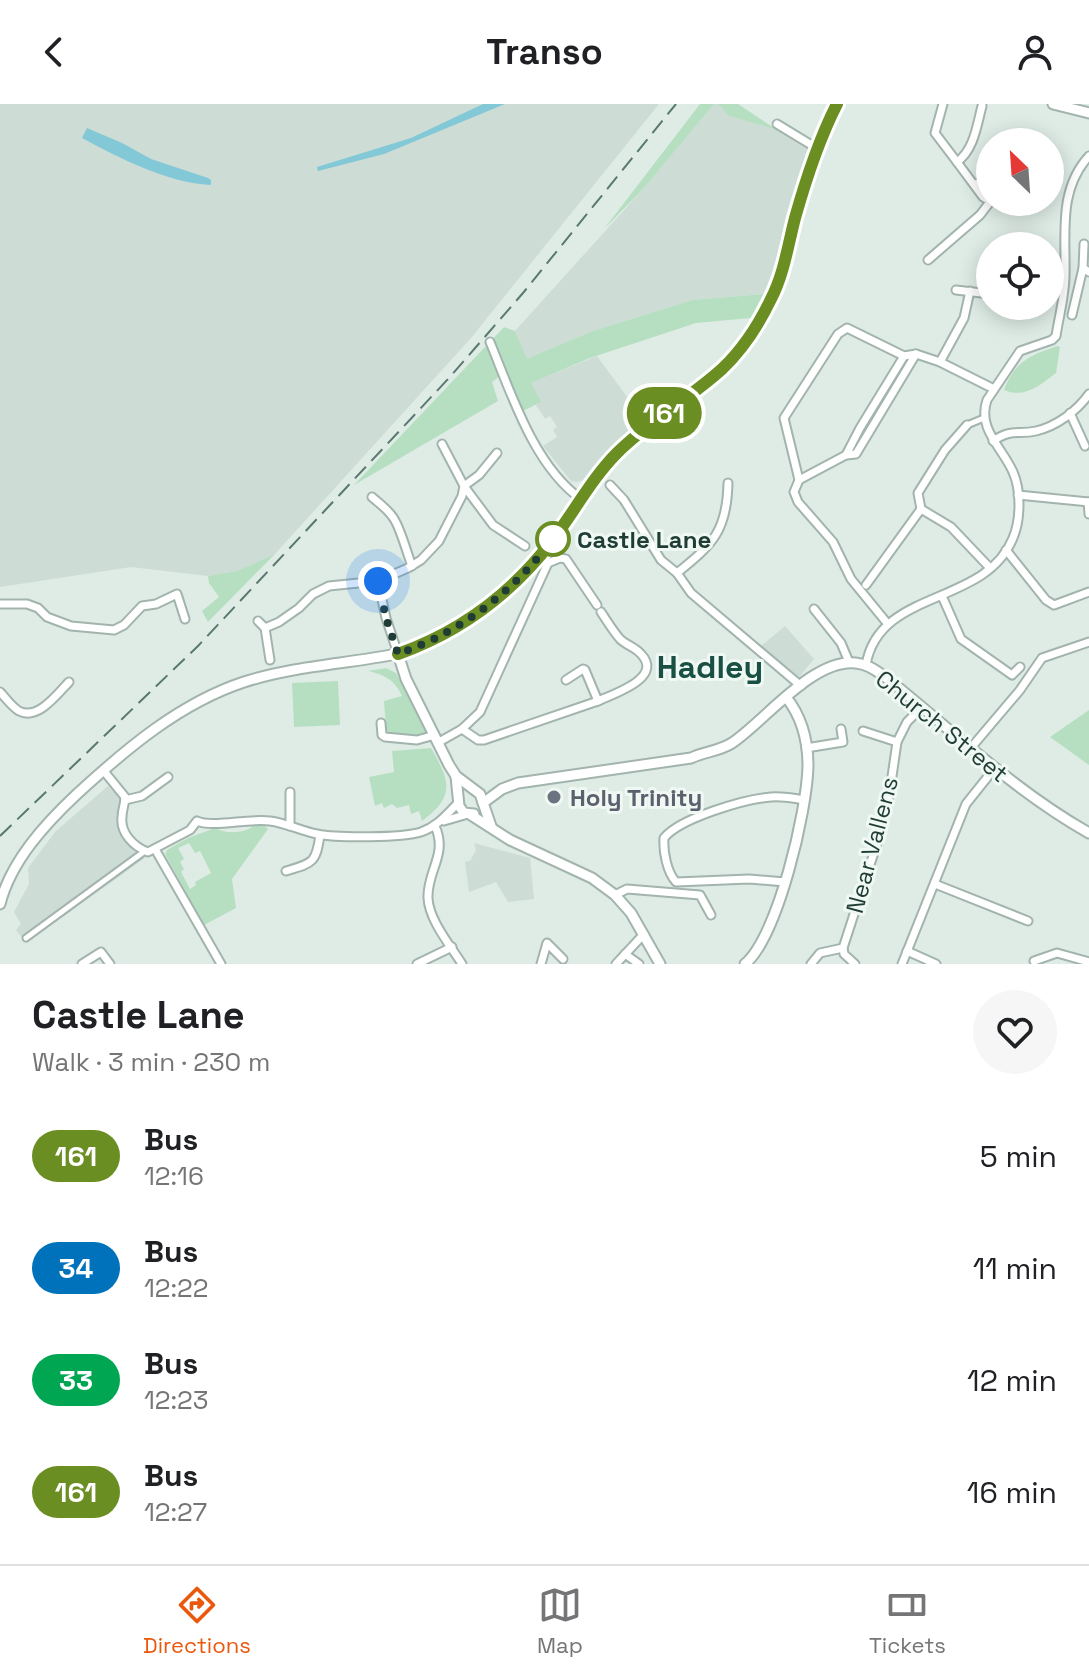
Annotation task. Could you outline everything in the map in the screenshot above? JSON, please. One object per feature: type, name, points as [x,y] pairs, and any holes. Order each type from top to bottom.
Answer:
[{"type":"street","points":[[0,904],[2,892],[31,844],[62,808],[155,728],[221,690],[268,675],[398,654],[422,646],[462,623],[517,582],[552,541],[619,451],[724,367],[756,327],[777,286],[796,214],[824,130],[837,104]]},
{"type":"street","points":[[943,104],[935,133],[976,187]]},
{"type":"street","points":[[1053,104],[1089,113]]},
{"type":"street","points":[[957,162],[970,145],[982,106]]},
{"type":"street","points":[[777,124],[818,149]]},
{"type":"street","points":[[866,665],[873,642],[887,623],[904,612],[976,580],[1006,550],[1016,530],[1018,495],[1013,471],[993,441],[984,418],[987,400],[1020,351],[1056,336],[1065,277],[1064,223],[1068,193],[1080,166],[1089,156]]},
{"type":"street","points":[[928,260],[979,216]]},
{"type":"street","points":[[1072,315],[1086,270],[1084,244]]},
{"type":"street","points":[[956,290],[976,292]]},
{"type":"street","points":[[940,362],[964,318],[970,291]]},
{"type":"street","points":[[887,623],[863,587],[845,571],[833,542],[798,502],[794,492],[799,480],[784,418],[838,334],[847,328],[904,356],[916,354],[940,362],[994,389]]},
{"type":"street","points":[[490,342],[523,425],[562,481],[581,499]]},
{"type":"street","points":[[799,480],[846,455],[856,454],[916,354]]},
{"type":"street","points":[[846,455],[904,356]]},
{"type":"street","points":[[993,441],[1004,433],[1034,432],[1058,422],[1089,394]]},
{"type":"street","points":[[1070,413],[1085,446]]},
{"type":"street","points":[[984,418],[967,425],[945,450],[918,493],[924,510],[951,527],[990,568]]},
{"type":"street","points":[[442,444],[464,486],[493,525],[525,546]]},
{"type":"street","points":[[265,628],[329,586],[378,581],[412,566],[439,541],[464,486],[482,473],[497,453]]},
{"type":"street","points":[[437,461],[447,455]]},
{"type":"street","points":[[677,573],[706,549],[722,526],[728,483]]},
{"type":"street","points":[[610,485],[624,500],[661,560],[677,573],[691,593],[801,686]]},
{"type":"street","points":[[1018,495],[1088,502],[1089,514]]},
{"type":"street","points":[[372,497],[398,524],[412,566]]},
{"type":"street","points":[[863,587],[924,510]]},
{"type":"street","points":[[1006,550],[1046,600],[1054,605],[1089,592]]},
{"type":"street","points":[[374,742],[382,735],[417,740],[437,738],[462,729],[480,712],[548,563],[566,559],[621,640],[643,656],[647,669],[638,681],[598,701],[484,740],[478,740],[462,729]]},
{"type":"street","points":[[378,581],[386,618],[406,679],[456,776],[461,810],[510,840],[592,878],[615,895],[631,913],[660,964]]},
{"type":"street","points":[[0,604],[27,604],[38,608],[47,617],[71,626],[114,630],[124,625],[142,606],[156,604],[177,594],[185,619]]},
{"type":"street","points":[[942,596],[961,639],[1012,675]]},
{"type":"street","points":[[814,609],[841,643],[849,662]]},
{"type":"street","points":[[258,621],[265,628],[270,660]]},
{"type":"street","points":[[970,749],[1020,690],[1042,658],[1089,642]]},
{"type":"street","name":"Church Street","points":[[483,804],[502,789],[518,783],[691,758],[707,750],[728,746],[801,686],[826,669],[849,662],[866,665],[884,676],[994,769],[1047,809],[1089,833]]},
{"type":"street","points":[[1005,685],[1020,667]]},
{"type":"street","points":[[566,680],[585,670],[598,701]]},
{"type":"street","points":[[0,692],[20,712],[29,713],[39,711],[69,682]]},
{"type":"street","points":[[745,964],[756,955],[768,931],[785,882],[804,800],[808,767],[802,725],[786,697]]},
{"type":"street","name":"Near Vallens","points":[[843,948],[880,834],[897,742],[907,722],[922,707]]},
{"type":"street","points":[[381,723],[382,735]]},
{"type":"street","points":[[806,748],[843,742],[841,729]]},
{"type":"street","name":"Near Vallens","points":[[863,731],[897,742]]},
{"type":"street","points":[[902,964],[966,804],[994,769]]},
{"type":"street","points":[[103,770],[123,793],[124,830],[134,846],[145,851]]},
{"type":"street","points":[[456,776],[480,794],[492,828]]},
{"type":"street","points":[[125,800],[142,796],[168,777]]},
{"type":"street","points":[[438,823],[462,794],[471,790]]},
{"type":"street","points":[[290,792],[290,826]]},
{"type":"street","points":[[785,882],[749,879],[676,882],[670,873],[664,838],[698,818],[752,801],[776,797],[804,800]]},
{"type":"street","points":[[26,938],[145,851],[155,849],[190,830],[197,821],[204,824],[233,820],[269,821],[320,835],[390,836],[419,833],[438,823],[481,810],[483,804]]},
{"type":"street","points":[[438,823],[441,845],[428,894],[430,909],[462,964]]},
{"type":"street","points":[[286,871],[317,857],[320,835]]},
{"type":"street","points":[[155,849],[221,964]]},
{"type":"street","points":[[935,884],[1028,921]]},
{"type":"street","points":[[615,895],[627,889],[700,895],[711,915]]},
{"type":"street","points":[[616,964],[644,934]]},
{"type":"street","points":[[541,964],[547,943],[563,959]]},
{"type":"street","points":[[1044,943],[1048,955]]},
{"type":"street","points":[[417,964],[452,947]]},
{"type":"street","points":[[811,964],[820,953],[843,948],[844,954],[855,964]]},
{"type":"street","points":[[907,951],[936,964]]},
{"type":"street","points":[[82,964],[101,952],[110,964]]},
{"type":"street","points":[[1034,961],[1057,953],[1089,962]]},
{"type":"street","points":[[625,954],[639,964]]},
{"type":"shaded area","points":[[0,104],[659,104],[471,338],[275,554],[237,571],[208,576],[131,567],[0,587]]},
{"type":"shaded area","points":[[714,104],[729,116],[777,130],[810,151],[790,212],[786,237],[764,294],[692,300],[593,331],[526,360],[515,331],[644,188]]},
{"type":"shaded area","points":[[597,356],[644,420],[583,480],[571,481],[543,446],[557,437],[553,430],[557,427],[550,416],[545,419],[536,405],[540,402],[530,383]]},
{"type":"shaded area","points":[[785,626],[814,659],[799,677],[761,646]]},
{"type":"shaded area","points":[[108,786],[120,797],[120,833],[136,854],[145,858],[26,943],[16,930],[21,924],[14,912],[29,884],[28,868],[56,831]]},
{"type":"shaded area","points":[[474,843],[530,858],[534,899],[508,902],[496,882],[469,892],[465,862],[470,861],[476,850]]},
{"type":"green space","points":[[700,104],[714,104],[644,188],[604,229]]},
{"type":"green space","points":[[714,104],[738,104],[777,130],[729,116]]},
{"type":"green space","points":[[764,294],[751,318],[696,323],[590,358],[531,383],[541,402],[523,411],[505,372],[492,382],[498,401],[354,485],[504,327],[515,331],[527,359],[593,331],[692,300]]},
{"type":"green space","points":[[1060,347],[1056,373],[1025,392],[1004,390],[1013,372],[1024,361]]},
{"type":"green space","points":[[275,554],[208,622],[202,611],[219,597],[208,576],[237,571]]},
{"type":"green space","points":[[386,668],[396,673],[425,728],[425,734],[420,737],[389,734],[386,729],[384,701],[402,696],[389,679],[368,671]]},
{"type":"green space","points":[[338,681],[340,725],[294,727],[292,683]]},
{"type":"green space","points":[[1089,710],[1089,765],[1050,737]]},
{"type":"green space","points":[[431,748],[442,770],[446,788],[445,796],[433,812],[422,821],[419,811],[411,814],[409,805],[397,808],[392,804],[384,808],[382,803],[375,806],[369,777],[394,772],[392,751]]},
{"type":"green space","points":[[263,825],[268,829],[232,879],[236,908],[204,925],[165,854],[167,850],[215,828],[235,832]],"holes":[[[189,843],[195,853],[200,851],[211,873],[195,882],[196,885],[190,889],[181,872],[184,869],[180,862],[184,859],[178,848]]]},
{"type":"water","points":[[483,104],[505,104],[384,154],[318,171],[317,167],[411,138]]},
{"type":"water","points":[[87,128],[151,159],[208,178],[211,185],[178,180],[128,161],[82,138]]},
{"type":"railway","points":[[0,836],[198,646],[449,378],[523,293],[676,104]]},
{"type":"bus line","name":"161","points":[[398,654],[422,646],[462,623],[517,582],[552,541],[619,451],[724,367],[740,348],[756,327],[777,286],[796,214],[824,130],[837,104]]},
{"type":"place","name":"Castle Lane","points":[[553,539]]},
{"type":"place","name":"Holy Trinity","points":[[554,797]]},
{"type":"district","name":"Hadley","points":[[710,667]]},
{"type":"route","points":[[378,581],[398,654],[422,646],[490,605],[517,582],[553,539]]}]
